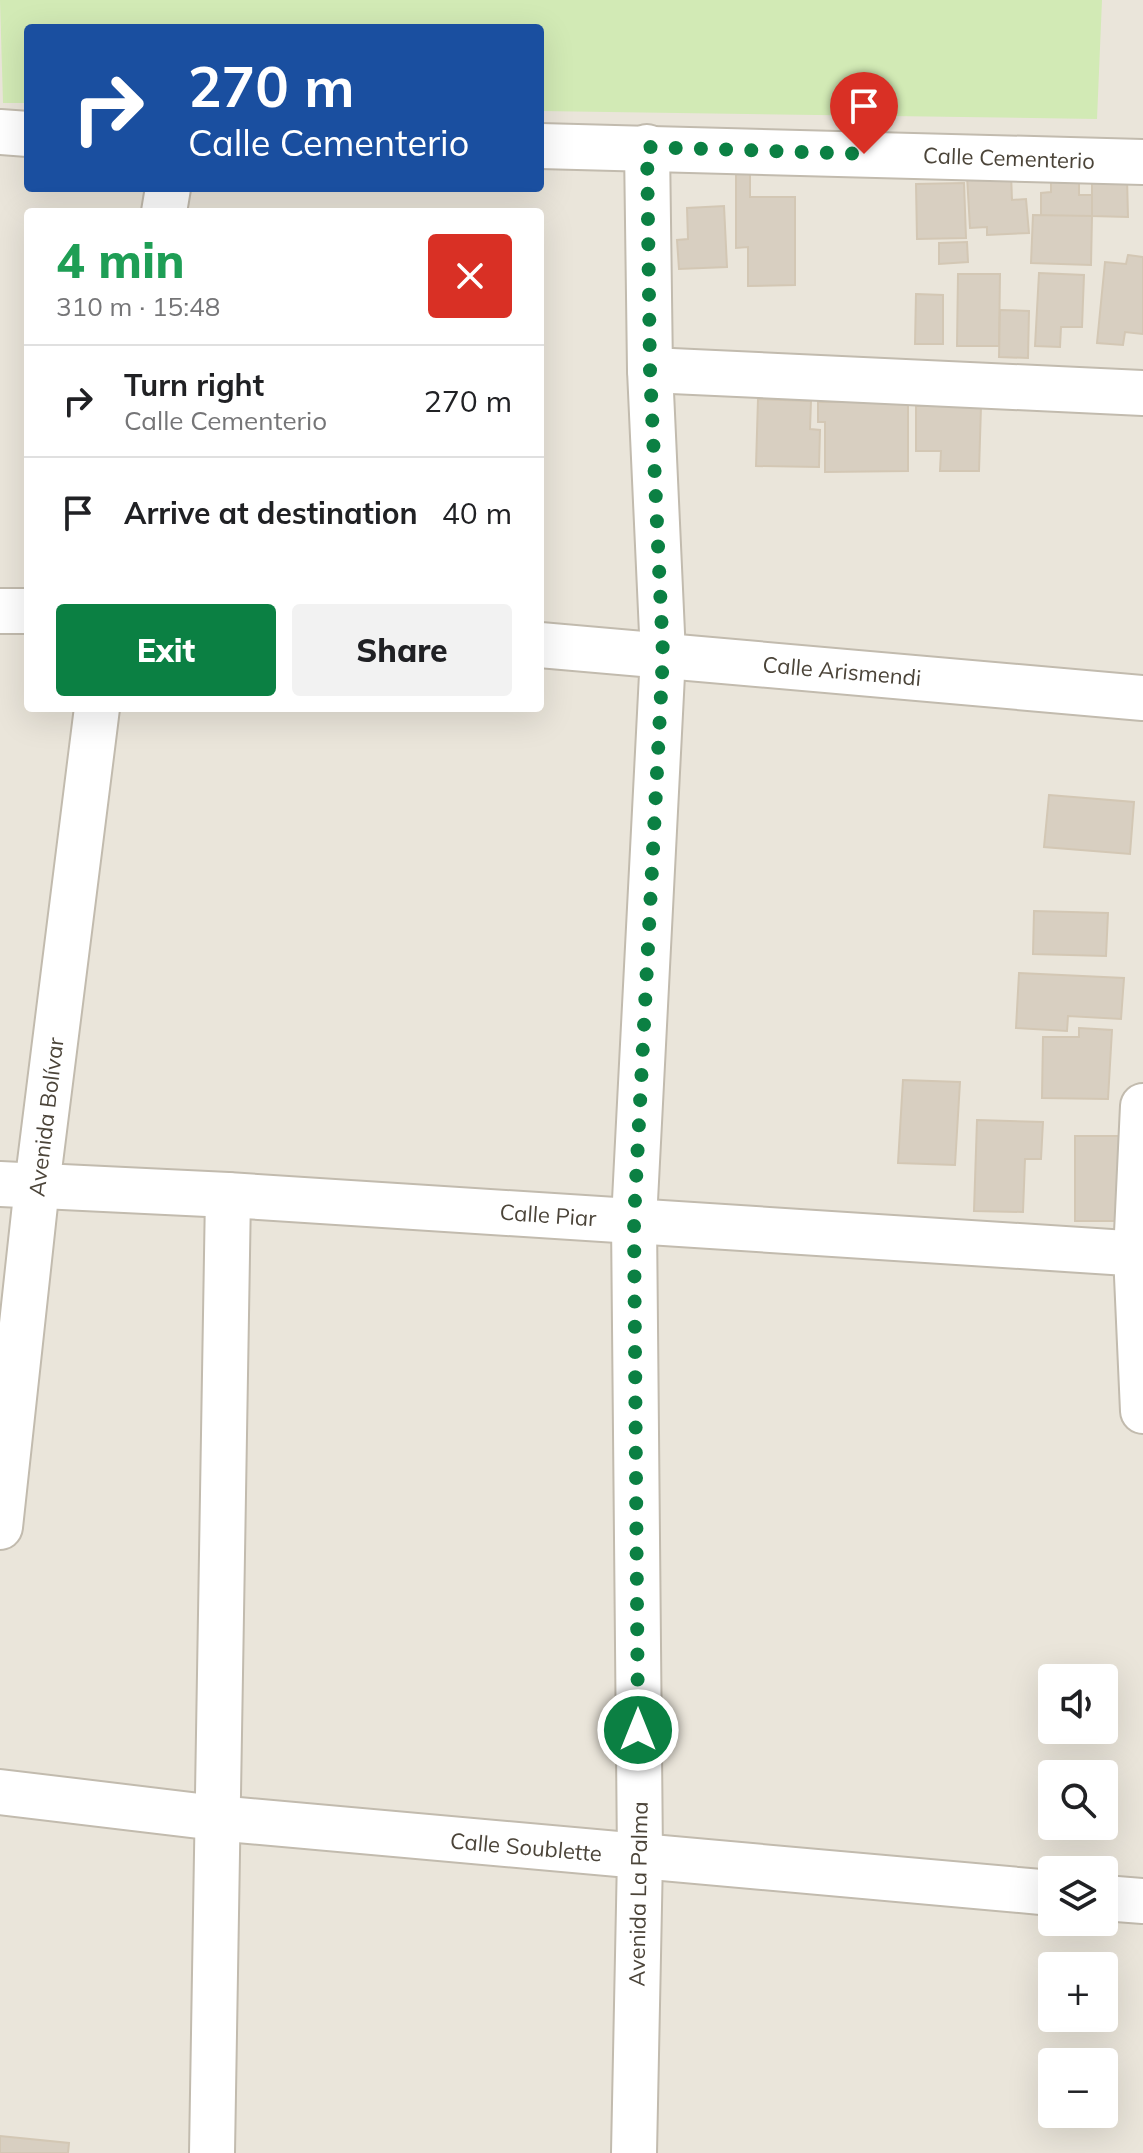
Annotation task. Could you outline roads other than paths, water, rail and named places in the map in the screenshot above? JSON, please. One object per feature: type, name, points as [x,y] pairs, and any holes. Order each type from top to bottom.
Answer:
[{"type":"street","points":[[0,132],[24,134]]},
{"type":"street","name":"Calle Cementerio","points":[[544,146],[1143,162]]},
{"type":"street","name":"Avenida La Palma","points":[[634,2153],[640,1857],[634,1220],[663,655],[650,370],[647,147]]},
{"type":"street","points":[[650,370],[1143,393]]},
{"type":"street","points":[[0,611],[24,611]]},
{"type":"street","name":"Calle Arismendi","points":[[544,645],[1143,698]]},
{"type":"street","name":"Avenida Bolívar","points":[[0,1527],[18,1185],[96,712]]},
{"type":"street","points":[[1143,1106],[1140,1254],[1143,1411]]},
{"type":"street","name":"Calle Piar","points":[[18,1185],[228,1195],[1140,1254]]},
{"type":"street","points":[[212,2153],[228,1195]]},
{"type":"street","name":"Calle Soublette","points":[[0,1792],[216,1818],[1038,1892]]},
{"type":"street","points":[[1118,1899],[1143,1901]]}]
